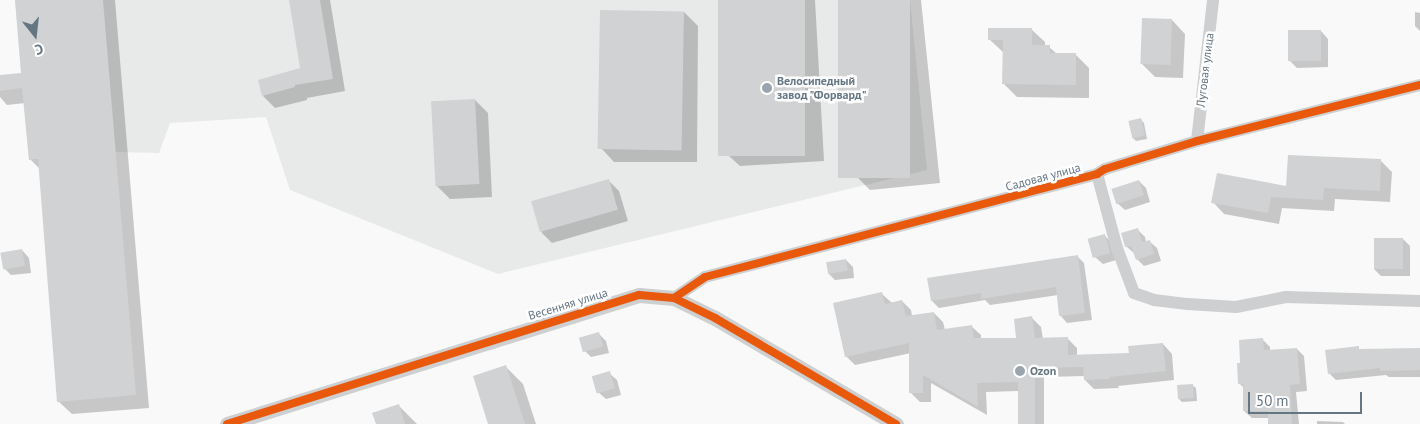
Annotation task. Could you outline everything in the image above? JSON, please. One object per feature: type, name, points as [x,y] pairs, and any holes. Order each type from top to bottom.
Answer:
[{"type":"street","name":"Луговая улица","points":[[1197,141],[1213,0]]},
{"type":"street","name":"Садовая улица","points":[[674,298],[705,277],[1097,174],[1105,169],[1197,141],[1420,85]]},
{"type":"street","points":[[1097,174],[1117,248],[1134,293],[1154,300],[1236,306],[1286,297],[1420,301]]},
{"type":"street","name":"Весенняя улица","points":[[227,424],[638,295],[674,298],[715,318],[896,424]]},
{"type":"shaded area","points":[[15,0],[910,0],[927,170],[498,274],[290,190],[266,117],[170,123],[159,153],[117,152],[29,160]]},
{"type":"building","points":[[15,0],[103,0],[136,395],[57,402],[38,159],[29,160],[22,88],[0,91],[0,75],[21,73]]},
{"type":"building","points":[[289,0],[320,0],[333,79],[295,85],[295,87],[262,96],[258,80],[300,68]]},
{"type":"building","name":"Велосипедный завод \"Форвард\"","points":[[718,0],[805,0],[805,156],[718,156]]},
{"type":"building","points":[[838,0],[910,0],[910,178],[838,178]]},
{"type":"building","points":[[600,10],[684,11],[682,150],[598,149]]},
{"type":"building","points":[[1142,18],[1172,19],[1170,65],[1140,64]]},
{"type":"building","points":[[988,28],[1032,28],[1032,45],[1050,45],[1050,53],[1076,53],[1076,85],[1002,84],[1003,40],[988,40]]},
{"type":"building","points":[[1288,30],[1321,30],[1321,61],[1288,61]]},
{"type":"building","points":[[475,99],[479,184],[436,186],[431,101]]},
{"type":"building","points":[[1141,118],[1145,136],[1132,138],[1128,121]]},
{"type":"building","points":[[1288,155],[1381,159],[1380,191],[1324,188],[1323,200],[1271,197],[1268,213],[1211,203],[1217,173],[1286,186]]},
{"type":"building","points":[[609,179],[618,210],[540,232],[531,201]]},
{"type":"building","points":[[1139,180],[1144,195],[1116,204],[1111,189]]},
{"type":"building","points":[[1138,228],[1142,242],[1150,240],[1154,254],[1136,260],[1131,246],[1125,247],[1121,233]]},
{"type":"building","points":[[1105,234],[1110,253],[1093,258],[1088,239]]},
{"type":"building","points":[[1374,238],[1403,238],[1403,269],[1374,269]]},
{"type":"building","points":[[22,249],[25,266],[3,270],[0,253]]},
{"type":"building","points":[[1078,255],[1085,313],[1059,316],[1056,287],[981,299],[981,293],[931,301],[927,278]]},
{"type":"building","points":[[846,259],[848,271],[828,274],[826,262]]},
{"type":"building","points":[[882,292],[885,304],[902,300],[906,316],[934,312],[937,330],[972,325],[974,338],[1016,338],[1014,319],[1032,316],[1035,338],[1068,337],[1068,355],[1129,353],[1128,346],[1163,343],[1166,371],[1110,377],[1110,379],[1084,380],[1083,367],[1035,368],[1035,424],[1018,424],[1018,382],[977,383],[978,407],[923,375],[923,393],[909,393],[909,343],[845,357],[833,303]]},
{"type":"building","points":[[599,332],[603,346],[583,352],[579,338]]},
{"type":"building","points":[[1263,338],[1264,350],[1297,348],[1300,384],[1290,385],[1292,424],[1268,424],[1268,411],[1243,411],[1243,384],[1238,384],[1237,363],[1240,363],[1239,340]]},
{"type":"building","points":[[1359,346],[1359,349],[1420,348],[1420,370],[1380,371],[1380,368],[1328,374],[1325,350]]},
{"type":"building","points":[[506,365],[525,424],[488,424],[473,376]]},
{"type":"building","points":[[610,371],[615,388],[597,394],[592,376]]},
{"type":"building","points":[[1193,384],[1194,398],[1178,399],[1177,385]]},
{"type":"building","points":[[399,404],[405,424],[376,424],[372,413]]},
{"type":"cycle path","points":[[674,298],[705,277],[1097,174],[1105,169],[1197,141],[1420,85]]},
{"type":"cycle path","points":[[227,424],[639,295],[674,298],[715,318],[896,424]]},
{"type":"place","name":"Велосипедный завод \"Форвард\"","points":[[767,88]]},
{"type":"place","name":"Ozon","points":[[1020,371]]}]
